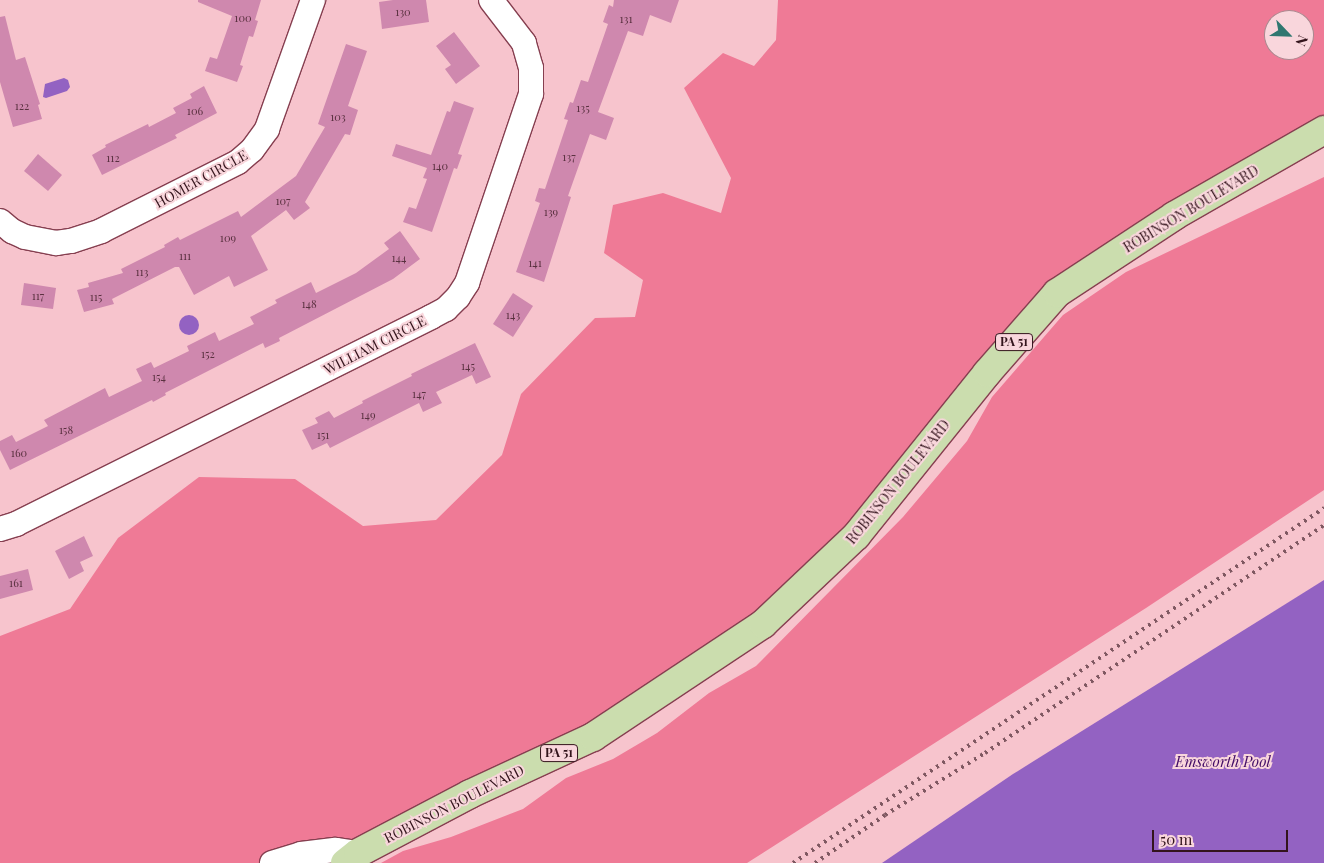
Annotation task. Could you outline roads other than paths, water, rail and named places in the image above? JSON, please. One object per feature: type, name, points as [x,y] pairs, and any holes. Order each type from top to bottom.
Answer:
[{"type":"main road","name":"ROBINSON BOULEVARD","points":[[352,858],[470,794],[593,737],[762,624],[856,536],[987,373],[1057,293],[1174,216],[1324,130]]},
{"type":"street","name":"HOMER CIRCLE","points":[[0,221],[12,231],[25,237],[56,243],[71,242],[101,232],[238,162],[252,150],[267,129],[313,0]]},
{"type":"street","name":"WILLIAM CIRCLE","points":[[0,528],[16,524],[431,317],[446,309],[458,297],[467,283],[531,94],[531,68],[524,43],[502,4]]},
{"type":"street","points":[[272,863],[300,854],[336,850],[352,858]]},
{"type":"water","points":[[64,78],[68,80],[70,87],[67,91],[46,98],[43,97],[45,84]]},
{"type":"water","points":[[189,315],[196,318],[199,325],[196,332],[189,335],[182,332],[179,325],[182,318]]},
{"type":"water","name":"Emsworth Pool","points":[[1324,580],[1324,863],[882,863],[1013,774]]},
{"type":"railway","points":[[793,863],[1324,508]]},
{"type":"railway","points":[[815,863],[885,815],[985,753],[1324,525]]}]
